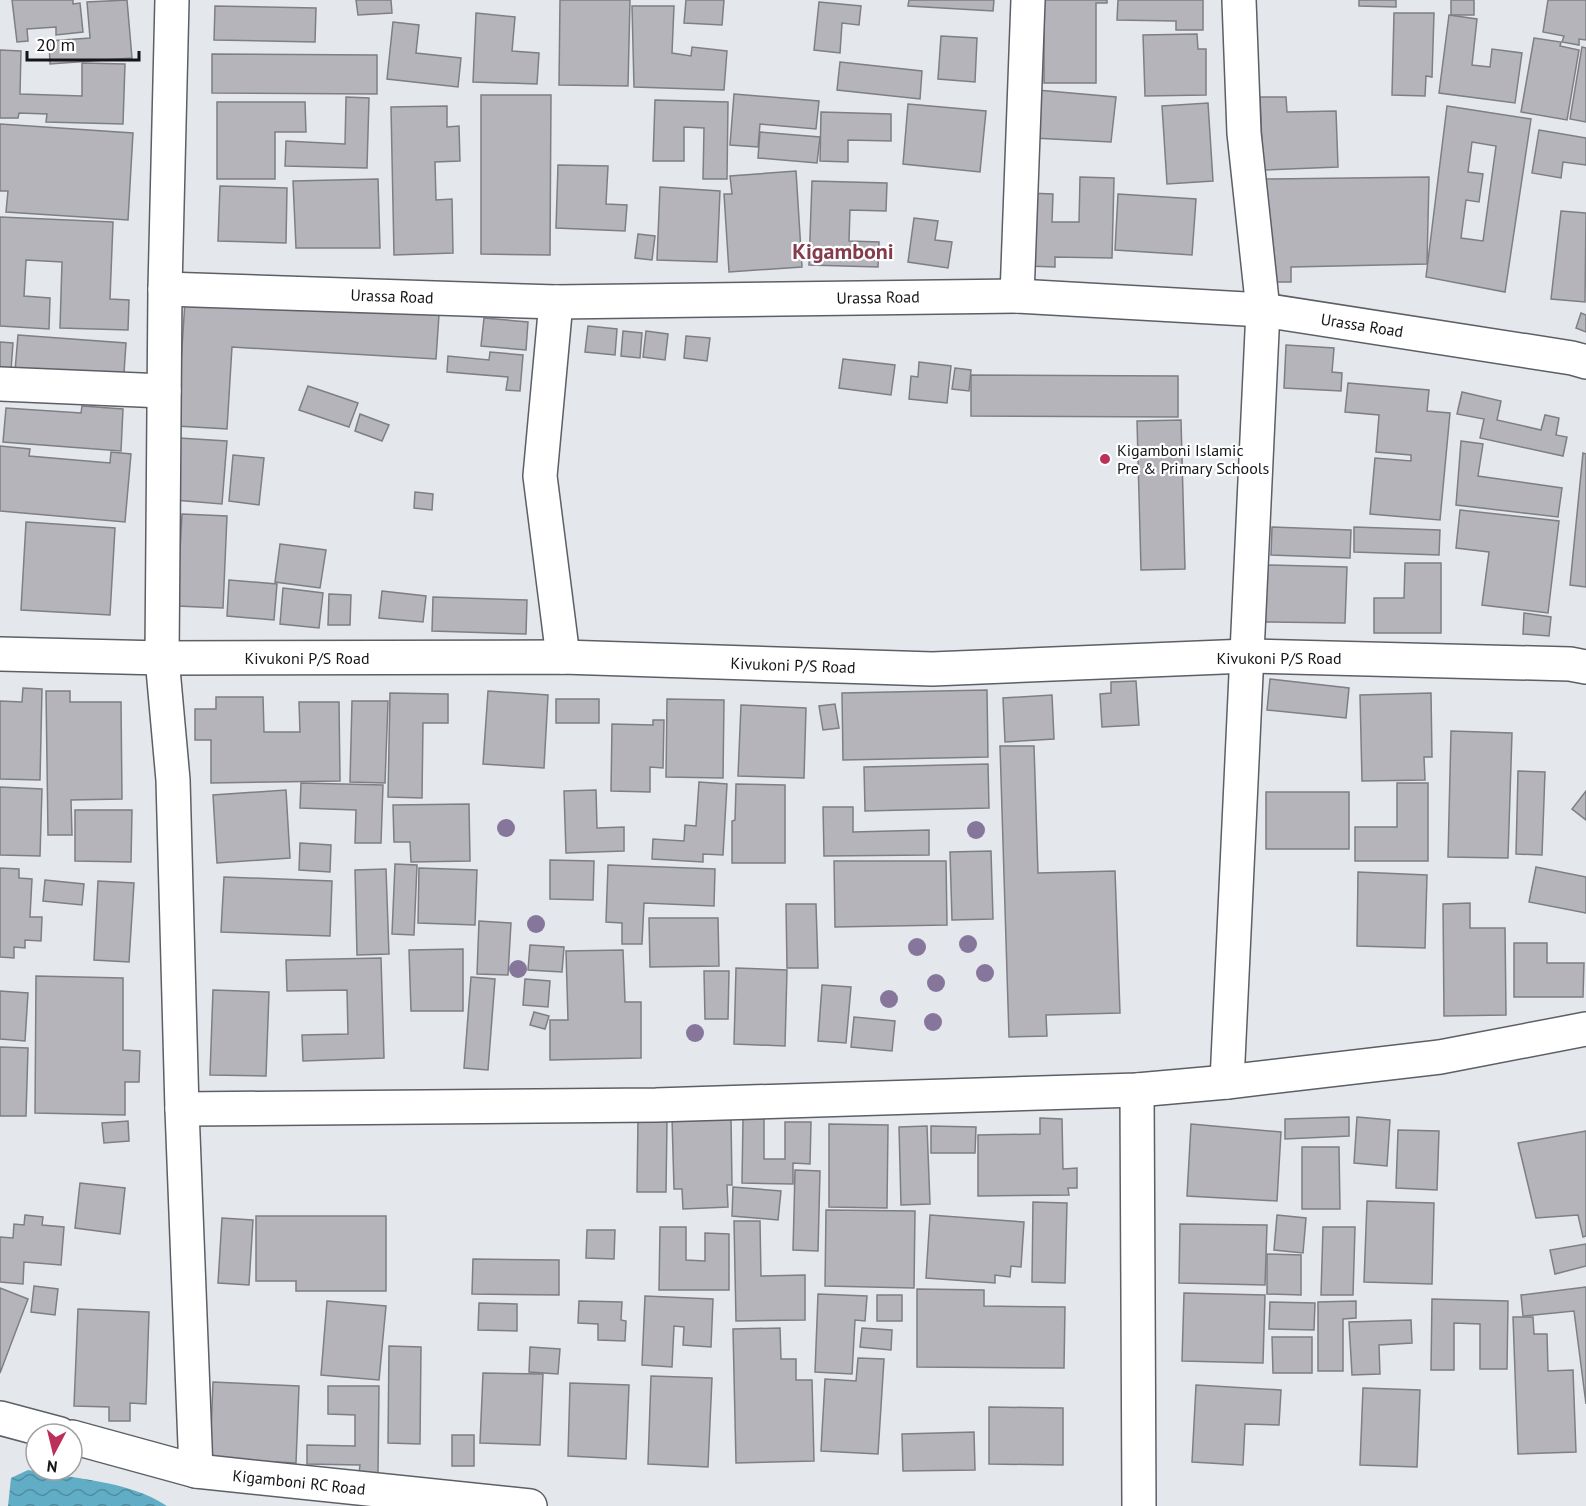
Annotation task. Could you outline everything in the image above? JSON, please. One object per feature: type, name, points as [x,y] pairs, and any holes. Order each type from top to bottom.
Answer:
[{"type":"street","points":[[172,0],[165,289],[162,658],[173,780],[182,1109],[196,1471]]},
{"type":"street","points":[[1017,296],[1028,0]]},
{"type":"street","points":[[1227,1082],[1263,310],[1244,133],[1239,0]]},
{"type":"street","name":"Urassa Road","points":[[165,289],[556,302],[1017,296],[1263,310],[1586,362]]},
{"type":"street","points":[[556,302],[540,476],[563,657]]},
{"type":"street","points":[[0,384],[164,391]]},
{"type":"street","name":"Kivukoni P/S Road","points":[[0,654],[162,658],[563,657],[932,669],[1247,657],[1570,664],[1586,667]]},
{"type":"street","points":[[182,1109],[656,1105],[1137,1090],[1440,1057],[1586,1029]]},
{"type":"street","points":[[1137,1090],[1138,1506]]},
{"type":"street","points":[[0,1418],[24,1424]]},
{"type":"street","name":"Kigamboni RC Road","points":[[84,1440],[196,1471],[530,1506]]},
{"type":"water","points":[[24,1472],[24,1482],[84,1482],[84,1479],[100,1482],[152,1497],[167,1506],[8,1506],[11,1478]]},
{"type":"building","points":[[12,0],[73,0],[73,4],[80,3],[83,32],[56,35],[56,27],[27,29],[28,41],[17,42]]},
{"type":"building","points":[[127,0],[132,58],[50,64],[49,41],[90,38],[87,2]]},
{"type":"building","points":[[356,0],[391,0],[392,13],[358,15]]},
{"type":"building","points":[[560,0],[630,0],[628,86],[559,85]]},
{"type":"building","points":[[686,0],[724,0],[722,25],[684,23]]},
{"type":"building","points":[[909,0],[994,0],[993,11],[908,6]]},
{"type":"building","points":[[1044,0],[1107,0],[1107,3],[1096,3],[1096,83],[1044,83]]},
{"type":"building","points":[[1118,0],[1203,0],[1203,30],[1176,30],[1176,21],[1117,20]]},
{"type":"building","points":[[1359,0],[1396,0],[1396,7],[1359,6]]},
{"type":"building","points":[[1451,0],[1474,0],[1474,15],[1451,15]]},
{"type":"building","points":[[1548,0],[1586,0],[1586,40],[1579,39],[1579,45],[1562,42],[1564,36],[1543,32]]},
{"type":"building","points":[[819,2],[861,6],[859,25],[842,23],[840,53],[814,50]]},
{"type":"building","points":[[215,6],[316,8],[315,42],[214,40]]},
{"type":"building","points":[[632,6],[674,6],[672,53],[691,56],[692,47],[727,51],[724,90],[634,87]]},
{"type":"building","points":[[476,13],[515,17],[512,51],[539,53],[537,84],[473,82]]},
{"type":"building","points":[[1394,13],[1434,13],[1432,77],[1426,76],[1425,96],[1392,95]]},
{"type":"building","points":[[1449,15],[1477,19],[1472,65],[1490,67],[1492,49],[1522,53],[1515,103],[1439,93]]},
{"type":"building","points":[[393,22],[419,25],[416,53],[461,58],[458,87],[387,79]]},
{"type":"building","points":[[1197,34],[1198,49],[1206,49],[1206,95],[1145,96],[1143,35]]},
{"type":"building","points":[[941,36],[977,38],[975,82],[938,79]]},
{"type":"building","points":[[1534,38],[1561,42],[1560,46],[1579,50],[1567,120],[1521,112]]},
{"type":"building","points":[[1582,47],[1586,48],[1586,122],[1570,119]]},
{"type":"building","points":[[0,50],[21,51],[20,94],[82,96],[82,63],[125,64],[123,124],[46,122],[47,114],[19,113],[18,118],[0,118]]},
{"type":"building","points":[[212,54],[377,55],[377,94],[212,93]]},
{"type":"building","points":[[840,62],[922,71],[920,99],[837,90]]},
{"type":"building","points":[[1037,90],[1116,97],[1111,142],[1033,138]]},
{"type":"building","points":[[734,94],[819,101],[816,129],[760,124],[758,147],[730,145]]},
{"type":"building","points":[[481,95],[551,95],[550,255],[481,254]]},
{"type":"building","points":[[346,97],[369,98],[367,168],[285,166],[286,141],[345,144]]},
{"type":"building","points":[[1260,97],[1286,97],[1287,112],[1336,111],[1338,167],[1263,170]]},
{"type":"building","points":[[655,100],[728,102],[727,179],[703,179],[704,128],[684,127],[684,161],[653,161]]},
{"type":"building","points":[[217,102],[305,102],[306,132],[275,132],[275,179],[217,179]]},
{"type":"building","points":[[1208,103],[1213,181],[1167,184],[1162,106]]},
{"type":"building","points":[[908,104],[986,111],[980,172],[903,164]]},
{"type":"building","points":[[447,106],[447,127],[459,126],[460,161],[435,162],[436,200],[452,199],[453,253],[394,255],[391,107]]},
{"type":"building","points":[[1447,106],[1531,119],[1505,292],[1426,277]],"holes":[[[1472,142],[1496,146],[1483,241],[1461,238],[1466,200],[1479,202],[1483,174],[1468,172]]]},
{"type":"building","points":[[821,112],[891,114],[891,141],[848,140],[848,162],[820,161]]},
{"type":"building","points":[[0,124],[133,133],[128,220],[6,212],[8,191],[0,191]]},
{"type":"building","points":[[1539,130],[1586,138],[1586,165],[1563,162],[1561,178],[1532,173]]},
{"type":"building","points":[[760,132],[820,137],[817,163],[758,158]]},
{"type":"building","points":[[558,165],[608,166],[606,204],[627,205],[625,231],[556,228]]},
{"type":"building","points":[[796,171],[802,267],[729,272],[724,194],[732,194],[730,176]]},
{"type":"building","points":[[1080,177],[1114,178],[1112,258],[1055,257],[1055,267],[1027,266],[1028,193],[1053,194],[1052,222],[1079,222]]},
{"type":"building","points":[[1429,177],[1427,264],[1291,267],[1291,282],[1262,282],[1261,179]]},
{"type":"building","points":[[378,179],[380,248],[296,248],[293,181]]},
{"type":"building","points":[[812,181],[887,183],[886,211],[850,210],[849,241],[879,242],[878,267],[809,265]]},
{"type":"building","points":[[220,186],[287,188],[286,243],[218,241]]},
{"type":"building","points":[[660,187],[720,191],[717,262],[657,260]]},
{"type":"building","points":[[1118,194],[1196,199],[1192,255],[1115,250]]},
{"type":"building","points":[[1561,211],[1586,213],[1585,302],[1551,299]]},
{"type":"building","points":[[0,217],[113,222],[110,299],[129,300],[128,330],[60,328],[62,262],[26,260],[24,296],[50,298],[49,329],[0,326]]},
{"type":"building","points":[[914,218],[938,221],[935,240],[952,242],[948,268],[908,262]]},
{"type":"building","points":[[638,234],[655,236],[652,260],[635,258]]},
{"type":"building","points":[[185,301],[439,315],[436,359],[232,347],[227,429],[177,426]]},
{"type":"building","points":[[1581,313],[1586,315],[1586,332],[1576,328]]},
{"type":"building","points":[[484,318],[528,322],[526,350],[481,346]]},
{"type":"building","points":[[588,326],[617,329],[615,355],[585,352]]},
{"type":"building","points":[[623,331],[642,333],[640,358],[621,356]]},
{"type":"building","points":[[646,331],[668,334],[665,360],[643,357]]},
{"type":"building","points":[[18,335],[126,343],[123,388],[15,371]]},
{"type":"building","points":[[686,336],[710,338],[707,361],[684,358]]},
{"type":"building","points":[[0,342],[13,343],[11,370],[0,369]]},
{"type":"building","points":[[1286,345],[1334,348],[1332,372],[1342,373],[1341,391],[1284,388]]},
{"type":"building","points":[[490,352],[523,355],[520,391],[506,390],[508,377],[447,372],[448,356],[489,360]]},
{"type":"building","points":[[843,359],[895,365],[891,395],[839,388]]},
{"type":"building","points":[[919,362],[951,366],[947,403],[909,399],[911,376],[918,377]]},
{"type":"building","points":[[955,368],[971,370],[969,391],[952,389]]},
{"type":"building","points":[[971,375],[1178,376],[1178,417],[971,416]]},
{"type":"building","points":[[1348,383],[1429,390],[1427,411],[1450,413],[1440,520],[1370,514],[1375,458],[1411,461],[1411,455],[1376,452],[1379,415],[1345,412]]},
{"type":"building","points":[[308,386],[358,403],[349,427],[299,410]]},
{"type":"building","points":[[1462,392],[1501,401],[1497,420],[1541,430],[1545,415],[1559,418],[1556,435],[1567,437],[1563,456],[1480,438],[1484,419],[1457,414]]},
{"type":"building","points":[[82,406],[123,409],[121,451],[3,442],[6,408],[81,413]]},
{"type":"building","points":[[360,414],[389,425],[382,441],[355,431]]},
{"type":"building","points":[[1181,420],[1185,569],[1141,570],[1137,421]]},
{"type":"building","points":[[179,438],[227,441],[222,504],[174,500]]},
{"type":"building","points":[[1461,441],[1483,444],[1478,476],[1562,488],[1558,517],[1456,505]]},
{"type":"building","points":[[0,446],[30,449],[29,456],[110,463],[111,452],[131,454],[125,522],[0,511]]},
{"type":"building","points":[[1583,453],[1586,454],[1586,587],[1570,585]]},
{"type":"building","points":[[233,455],[264,458],[259,505],[229,501]]},
{"type":"building","points":[[415,492],[433,494],[432,510],[414,508]]},
{"type":"building","points":[[1460,510],[1559,521],[1548,613],[1482,605],[1489,552],[1456,548]]},
{"type":"building","points":[[182,514],[227,516],[223,608],[177,606]]},
{"type":"building","points":[[26,522],[115,528],[110,615],[21,610]]},
{"type":"building","points":[[1272,527],[1351,530],[1350,558],[1271,555]]},
{"type":"building","points":[[1354,527],[1440,530],[1439,555],[1354,552]]},
{"type":"building","points":[[280,544],[326,550],[320,588],[275,582]]},
{"type":"building","points":[[1405,563],[1441,563],[1441,633],[1374,633],[1374,598],[1404,598]]},
{"type":"building","points":[[1265,565],[1347,567],[1345,623],[1264,622]]},
{"type":"building","points":[[229,580],[277,584],[274,620],[227,616]]},
{"type":"building","points":[[283,588],[323,593],[319,628],[280,624]]},
{"type":"building","points":[[382,591],[426,596],[423,622],[379,618]]},
{"type":"building","points":[[329,594],[351,595],[350,625],[328,625]]},
{"type":"building","points":[[433,597],[527,600],[526,634],[432,631]]},
{"type":"building","points":[[1524,613],[1551,617],[1549,636],[1523,634]]},
{"type":"building","points":[[1270,679],[1349,688],[1346,718],[1267,710]]},
{"type":"building","points":[[1136,681],[1139,725],[1102,727],[1100,694],[1111,693],[1111,682]]},
{"type":"building","points":[[23,688],[42,689],[40,780],[0,779],[0,701],[22,702]]},
{"type":"building","points":[[987,690],[988,757],[843,760],[842,693]]},
{"type":"building","points":[[46,691],[70,691],[70,702],[121,702],[122,799],[71,800],[72,835],[48,835]]},
{"type":"building","points":[[488,691],[548,695],[544,768],[483,764]]},
{"type":"building","points":[[390,693],[448,694],[448,723],[423,723],[422,798],[388,797]]},
{"type":"building","points":[[1431,693],[1432,757],[1424,757],[1425,780],[1362,781],[1360,695]]},
{"type":"building","points":[[1052,695],[1054,739],[1005,742],[1003,698]]},
{"type":"building","points":[[216,697],[263,697],[264,732],[300,732],[299,702],[339,702],[340,781],[211,783],[211,740],[195,740],[195,709],[216,709]]},
{"type":"building","points":[[556,699],[599,699],[599,723],[556,723]]},
{"type":"building","points":[[667,699],[724,700],[723,778],[666,777]]},
{"type":"building","points":[[352,701],[388,701],[385,783],[350,782]]},
{"type":"building","points":[[835,704],[839,728],[823,730],[819,706]]},
{"type":"building","points":[[741,705],[806,708],[804,778],[738,776]]},
{"type":"building","points":[[653,720],[664,720],[663,768],[650,767],[650,792],[611,791],[612,724],[653,725]]},
{"type":"building","points":[[1451,731],[1512,733],[1508,858],[1448,857]]},
{"type":"building","points":[[1000,746],[1034,746],[1038,873],[1115,871],[1120,1013],[1046,1015],[1047,1036],[1009,1037]]},
{"type":"building","points":[[988,764],[989,808],[865,811],[864,767]]},
{"type":"building","points":[[1518,771],[1545,772],[1542,855],[1516,854]]},
{"type":"building","points":[[699,782],[727,784],[723,855],[703,854],[703,862],[652,859],[653,839],[684,841],[685,825],[696,826]]},
{"type":"building","points":[[301,783],[383,785],[381,843],[355,843],[356,810],[300,808]]},
{"type":"building","points":[[1397,783],[1428,783],[1428,861],[1355,861],[1355,827],[1397,827]]},
{"type":"building","points":[[736,784],[785,785],[785,863],[732,863],[732,821],[735,820]]},
{"type":"building","points":[[0,787],[42,789],[40,856],[0,855]]},
{"type":"building","points":[[286,790],[290,858],[217,863],[213,795]]},
{"type":"building","points":[[596,790],[597,828],[624,827],[624,851],[566,853],[564,791]]},
{"type":"building","points":[[1586,791],[1586,820],[1572,809]]},
{"type":"building","points":[[1266,792],[1349,792],[1349,849],[1266,849]]},
{"type":"building","points":[[469,804],[470,861],[411,862],[410,842],[394,842],[393,805]]},
{"type":"building","points":[[823,807],[853,807],[853,832],[929,830],[929,855],[824,856]]},
{"type":"building","points":[[75,810],[132,810],[131,862],[75,861]]},
{"type":"building","points":[[300,843],[331,845],[330,872],[299,870]]},
{"type":"building","points":[[991,851],[993,919],[952,920],[950,852]]},
{"type":"building","points":[[550,860],[594,861],[593,900],[550,899]]},
{"type":"building","points":[[834,861],[946,861],[947,925],[835,927]]},
{"type":"building","points":[[395,864],[417,865],[414,935],[392,934]]},
{"type":"building","points":[[608,865],[715,869],[714,906],[644,903],[642,944],[622,944],[622,923],[606,922]]},
{"type":"building","points":[[1536,867],[1586,877],[1586,913],[1529,902]]},
{"type":"building","points":[[0,868],[19,869],[19,878],[32,879],[30,917],[42,917],[41,941],[25,940],[25,948],[14,947],[14,958],[0,957]]},
{"type":"building","points":[[419,868],[477,870],[475,925],[418,923]]},
{"type":"building","points":[[386,869],[389,954],[357,955],[355,870]]},
{"type":"building","points":[[1358,872],[1427,875],[1425,948],[1357,946]]},
{"type":"building","points":[[224,877],[332,881],[330,936],[221,932]]},
{"type":"building","points":[[45,880],[84,884],[82,905],[43,901]]},
{"type":"building","points":[[98,881],[134,883],[129,962],[94,960]]},
{"type":"building","points":[[1470,903],[1470,928],[1505,928],[1506,1015],[1444,1016],[1443,904]]},
{"type":"building","points":[[786,904],[816,904],[818,968],[787,968]]},
{"type":"building","points":[[649,918],[718,918],[719,966],[650,967]]},
{"type":"building","points":[[479,921],[511,923],[508,975],[477,974]]},
{"type":"building","points":[[1514,943],[1547,943],[1547,963],[1584,963],[1583,997],[1514,997]]},
{"type":"building","points":[[530,945],[564,947],[562,972],[528,970]]},
{"type":"building","points":[[463,949],[463,1011],[411,1011],[409,950]]},
{"type":"building","points":[[623,950],[625,1002],[641,1002],[641,1058],[550,1060],[550,1020],[568,1020],[566,951]]},
{"type":"building","points":[[381,958],[384,1058],[303,1061],[302,1035],[348,1034],[347,990],[287,991],[286,960]]},
{"type":"building","points":[[736,968],[787,970],[785,1046],[734,1044]]},
{"type":"building","points":[[704,971],[729,971],[728,1019],[705,1019]]},
{"type":"building","points":[[36,976],[123,978],[123,1050],[140,1051],[139,1082],[125,1082],[125,1115],[35,1113]]},
{"type":"building","points":[[471,977],[495,979],[488,1070],[464,1068]]},
{"type":"building","points":[[525,979],[550,981],[548,1007],[523,1005]]},
{"type":"building","points":[[822,985],[851,987],[846,1043],[818,1041]]},
{"type":"building","points":[[213,990],[269,992],[266,1076],[210,1075]]},
{"type":"building","points":[[0,991],[28,993],[25,1041],[0,1039]]},
{"type":"building","points":[[534,1012],[549,1016],[545,1029],[530,1025]]},
{"type":"building","points":[[854,1017],[895,1021],[892,1051],[851,1047]]},
{"type":"building","points":[[0,1047],[28,1048],[26,1116],[0,1116]]},
{"type":"building","points":[[731,1117],[732,1185],[727,1185],[728,1207],[683,1209],[682,1189],[674,1189],[672,1118]]},
{"type":"building","points":[[1349,1117],[1349,1136],[1285,1139],[1285,1119]]},
{"type":"building","points":[[1357,1117],[1390,1120],[1387,1166],[1354,1163]]},
{"type":"building","points":[[1040,1118],[1062,1119],[1063,1169],[1077,1168],[1077,1188],[1068,1188],[1069,1195],[978,1196],[978,1135],[1040,1134]]},
{"type":"building","points":[[638,1119],[667,1120],[666,1192],[637,1192]]},
{"type":"building","points":[[743,1119],[764,1119],[764,1159],[785,1159],[785,1122],[811,1122],[810,1164],[793,1163],[793,1184],[742,1183]]},
{"type":"building","points":[[128,1121],[129,1141],[104,1143],[102,1123]]},
{"type":"building","points":[[829,1124],[888,1125],[887,1208],[829,1207]]},
{"type":"building","points":[[1191,1124],[1281,1132],[1277,1201],[1187,1196]]},
{"type":"building","points":[[927,1126],[930,1204],[901,1205],[899,1127]]},
{"type":"building","points":[[931,1126],[976,1127],[975,1153],[931,1153]]},
{"type":"building","points":[[1398,1130],[1439,1131],[1437,1190],[1396,1188]]},
{"type":"building","points":[[1586,1131],[1586,1236],[1583,1237],[1578,1215],[1536,1218],[1518,1143]]},
{"type":"building","points":[[1302,1147],[1339,1147],[1340,1209],[1302,1209]]},
{"type":"building","points":[[795,1170],[820,1171],[818,1251],[793,1250]]},
{"type":"building","points":[[80,1183],[125,1188],[120,1234],[75,1228]]},
{"type":"building","points":[[733,1187],[781,1191],[778,1220],[732,1216]]},
{"type":"building","points":[[1367,1201],[1434,1203],[1432,1284],[1364,1282]]},
{"type":"building","points":[[1033,1202],[1067,1203],[1065,1283],[1032,1282]]},
{"type":"building","points":[[826,1210],[915,1211],[914,1288],[825,1286]]},
{"type":"building","points":[[25,1215],[43,1217],[42,1225],[64,1227],[61,1265],[24,1262],[23,1284],[0,1282],[0,1237],[13,1238],[14,1224],[24,1225]]},
{"type":"building","points":[[930,1215],[1024,1222],[1021,1267],[1011,1266],[1010,1277],[995,1275],[995,1283],[926,1278]]},
{"type":"building","points":[[1277,1215],[1306,1218],[1303,1253],[1274,1250]]},
{"type":"building","points":[[256,1216],[386,1216],[386,1291],[296,1291],[296,1281],[256,1281]]},
{"type":"building","points":[[222,1218],[253,1220],[249,1285],[218,1283]]},
{"type":"building","points":[[734,1221],[760,1221],[761,1276],[805,1275],[805,1320],[736,1321]]},
{"type":"building","points":[[1180,1224],[1267,1225],[1265,1285],[1179,1283]]},
{"type":"building","points":[[660,1227],[686,1227],[686,1260],[705,1261],[705,1233],[729,1234],[729,1290],[659,1290]]},
{"type":"building","points":[[1323,1227],[1355,1227],[1353,1295],[1321,1295]]},
{"type":"building","points":[[587,1230],[615,1230],[614,1259],[586,1258]]},
{"type":"building","points":[[1586,1244],[1586,1266],[1555,1274],[1550,1250]]},
{"type":"building","points":[[1267,1254],[1301,1255],[1301,1295],[1267,1294]]},
{"type":"building","points":[[473,1259],[559,1260],[559,1295],[472,1294]]},
{"type":"building","points":[[34,1286],[58,1289],[55,1315],[31,1312]]},
{"type":"building","points":[[1586,1287],[1586,1404],[1574,1311],[1523,1316],[1521,1295]]},
{"type":"building","points":[[0,1288],[28,1299],[0,1373]]},
{"type":"building","points":[[917,1289],[984,1290],[984,1306],[1065,1307],[1064,1368],[917,1367]]},
{"type":"building","points":[[1184,1293],[1265,1295],[1263,1363],[1182,1361]]},
{"type":"building","points":[[818,1294],[867,1296],[865,1321],[855,1320],[852,1374],[815,1372]]},
{"type":"building","points":[[877,1295],[902,1295],[902,1321],[877,1321]]},
{"type":"building","points":[[645,1296],[713,1299],[711,1347],[683,1345],[684,1327],[674,1326],[672,1367],[642,1365]]},
{"type":"building","points":[[1432,1299],[1508,1301],[1507,1369],[1480,1369],[1480,1324],[1454,1323],[1454,1370],[1431,1370]]},
{"type":"building","points":[[327,1301],[386,1306],[379,1380],[321,1375]]},
{"type":"building","points":[[579,1301],[622,1302],[621,1320],[626,1321],[625,1341],[598,1340],[598,1324],[578,1323]]},
{"type":"building","points":[[1356,1301],[1356,1318],[1343,1319],[1343,1371],[1318,1371],[1318,1302]]},
{"type":"building","points":[[1270,1302],[1315,1303],[1314,1330],[1269,1329]]},
{"type":"building","points":[[479,1303],[517,1304],[517,1331],[478,1330]]},
{"type":"building","points":[[78,1309],[149,1312],[146,1404],[130,1403],[130,1421],[109,1421],[109,1407],[74,1406]]},
{"type":"building","points":[[1513,1317],[1533,1317],[1534,1334],[1547,1334],[1548,1371],[1573,1370],[1576,1452],[1518,1454]]},
{"type":"building","points":[[1411,1320],[1412,1343],[1379,1345],[1380,1374],[1352,1375],[1349,1322]]},
{"type":"building","points":[[780,1328],[781,1359],[796,1359],[796,1380],[812,1380],[814,1461],[736,1463],[733,1329]]},
{"type":"building","points":[[862,1328],[892,1330],[891,1350],[860,1347]]},
{"type":"building","points":[[1272,1337],[1312,1337],[1312,1373],[1273,1373]]},
{"type":"building","points":[[389,1346],[421,1347],[420,1444],[388,1443]]},
{"type":"building","points":[[530,1347],[560,1349],[558,1374],[529,1372]]},
{"type":"building","points":[[858,1358],[884,1359],[878,1454],[821,1451],[825,1379],[856,1381]]},
{"type":"building","points":[[483,1373],[543,1374],[540,1445],[480,1443]]},
{"type":"building","points":[[651,1376],[712,1378],[708,1467],[648,1464]]},
{"type":"building","points":[[213,1382],[299,1386],[296,1463],[210,1459]]},
{"type":"building","points":[[570,1383],[629,1385],[626,1459],[568,1456]]},
{"type":"building","points":[[1196,1385],[1281,1390],[1279,1425],[1245,1424],[1243,1465],[1192,1462]]},
{"type":"building","points":[[328,1386],[379,1386],[378,1473],[359,1473],[360,1465],[307,1464],[307,1445],[355,1446],[355,1415],[328,1414]]},
{"type":"building","points":[[1363,1388],[1420,1390],[1417,1467],[1360,1465]]},
{"type":"building","points":[[989,1407],[1063,1408],[1063,1465],[989,1464]]},
{"type":"building","points":[[974,1432],[975,1470],[903,1471],[902,1434]]},
{"type":"building","points":[[452,1435],[474,1435],[474,1466],[452,1466]]},
{"type":"place","name":"Kigamboni Islamic Pre & Primary Schools","points":[[1105,459]]},
{"type":"district","name":"Kigamboni","points":[[843,251]]}]
